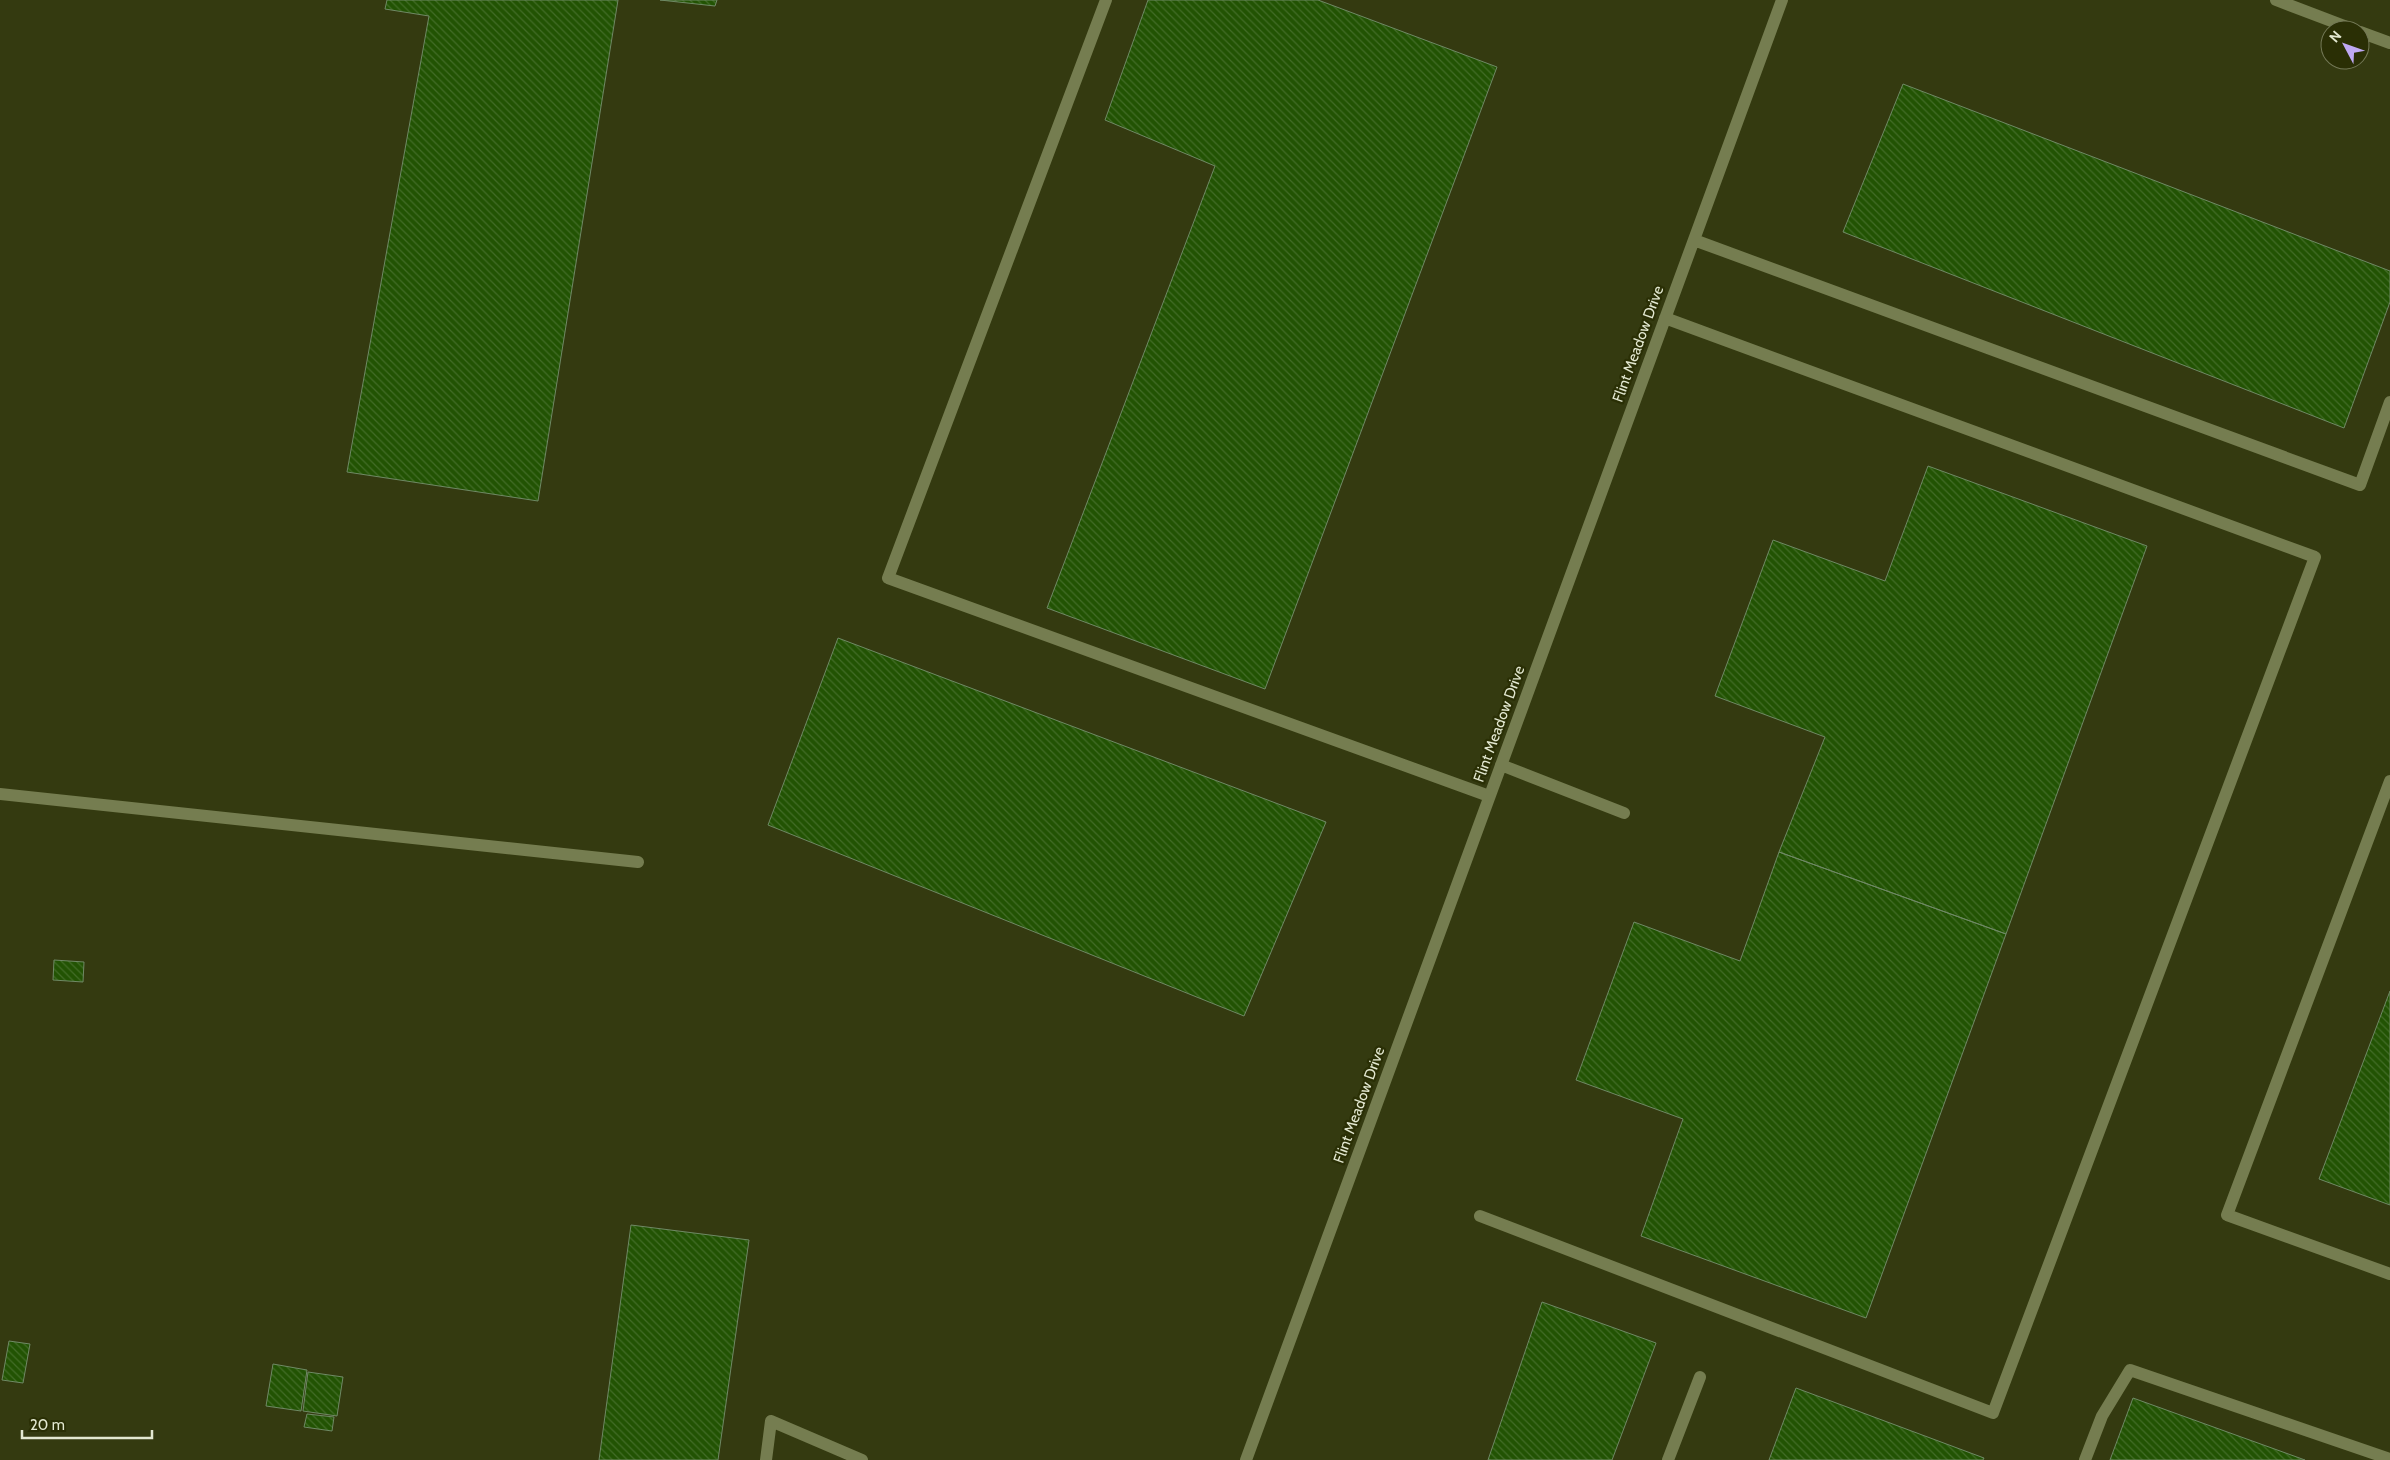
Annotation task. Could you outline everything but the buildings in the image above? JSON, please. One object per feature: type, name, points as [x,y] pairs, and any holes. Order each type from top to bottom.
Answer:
[{"type":"street","points":[[1106,0],[888,578],[1489,796]]},
{"type":"street","name":"Flint Meadow Drive","points":[[1246,1460],[1782,0]]},
{"type":"street","points":[[2276,0],[2329,20]]},
{"type":"street","points":[[2370,36],[2390,43]]},
{"type":"street","points":[[1694,240],[2360,485],[2390,402]]},
{"type":"street","points":[[1480,1216],[1993,1413],[2315,557],[1665,318]]},
{"type":"street","points":[[1501,766],[1624,813]]},
{"type":"street","points":[[2390,781],[2227,1215],[2390,1274]]},
{"type":"street","points":[[0,794],[638,862]]},
{"type":"street","points":[[2085,1460],[2102,1416],[2130,1370],[2390,1460]]},
{"type":"street","points":[[1668,1460],[1700,1377]]},
{"type":"street","points":[[766,1460],[771,1421],[862,1460]]}]
